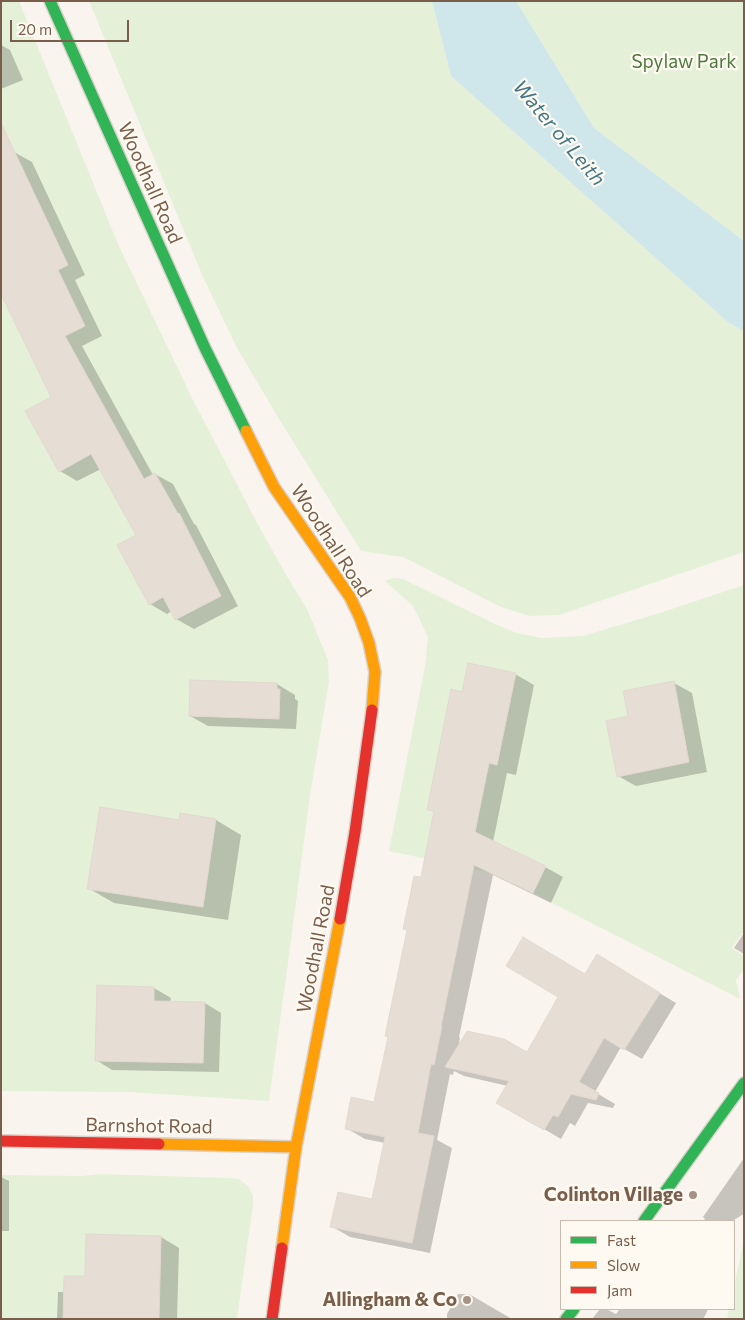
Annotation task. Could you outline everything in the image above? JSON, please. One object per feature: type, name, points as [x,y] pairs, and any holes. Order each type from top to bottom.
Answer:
[{"type":"street","name":"Woodhall Road","points":[[50,1],[205,348],[274,487],[350,597],[369,644],[375,672],[371,718],[351,854],[336,944],[296,1147],[272,1319]]},
{"type":"street","points":[[645,1220],[744,1084]]},
{"type":"street","name":"Barnshot Road","points":[[1,1141],[296,1147]]},
{"type":"green space","points":[[1,1],[19,1],[118,244],[194,402],[255,519],[308,611],[328,660],[329,681],[310,795],[269,1101],[129,1092],[1,1091]]},
{"type":"green space","points":[[89,1],[432,1],[451,76],[729,323],[744,331],[744,552],[559,615],[530,616],[501,607],[403,557],[361,551],[237,348],[203,277]]},
{"type":"green space","name":"Spylaw Park","points":[[516,1],[744,1],[744,241],[594,128]]},
{"type":"green space","points":[[393,578],[403,579],[497,625],[517,633],[542,638],[583,636],[744,585],[744,931],[732,948],[744,956],[744,969],[736,980],[740,999],[533,893],[546,866],[502,844],[488,872],[389,851],[425,666],[428,637],[413,606],[385,581]]},
{"type":"green space","points":[[100,1174],[228,1178],[239,1179],[248,1186],[253,1196],[253,1205],[237,1319],[1,1319],[1,1175],[82,1176]]},
{"type":"green space","points":[[744,1239],[744,1319],[727,1319],[729,1310],[735,1310],[735,1282]]},
{"type":"water","name":"Water of Leith","points":[[432,1],[516,1],[594,128],[744,241],[744,331],[729,323],[451,76]]},
{"type":"building","points":[[1,123],[68,265],[58,270],[85,326],[65,336],[144,479],[155,473],[179,513],[221,596],[175,620],[163,597],[149,605],[117,545],[136,535],[91,454],[59,472],[25,411],[51,397],[1,294]]},
{"type":"building","points":[[468,663],[516,673],[497,765],[489,763],[475,832],[546,866],[533,893],[474,865],[434,1065],[431,1064],[418,1133],[434,1136],[412,1243],[330,1227],[338,1192],[372,1199],[385,1137],[345,1129],[351,1097],[374,1102],[388,1037],[385,1036],[407,930],[403,929],[414,876],[421,877],[434,811],[427,810],[451,689],[462,692]]},
{"type":"building","points":[[190,680],[277,683],[277,689],[280,689],[279,719],[189,716]]},
{"type":"building","points":[[674,681],[689,762],[617,777],[606,721],[628,716],[623,691]]},
{"type":"building","points":[[100,807],[179,820],[180,813],[216,819],[203,907],[87,889]]},
{"type":"building","points":[[523,937],[585,974],[597,954],[660,993],[624,1050],[604,1038],[579,1082],[599,1093],[596,1100],[571,1094],[558,1117],[553,1115],[544,1130],[496,1103],[509,1081],[445,1067],[467,1031],[504,1039],[527,1052],[558,997],[506,966]]},
{"type":"building","points":[[97,985],[154,987],[154,1001],[205,1002],[203,1063],[95,1061]]},
{"type":"building","points":[[86,1234],[161,1236],[159,1319],[63,1319],[64,1276],[85,1276]]},
{"type":"traffic: fast","points":[[50,1],[205,348],[246,431]]},
{"type":"traffic: fast","points":[[645,1220],[744,1083]]},
{"type":"traffic: fast","points":[[566,1319],[573,1310]]},
{"type":"traffic: slow","points":[[246,431],[274,487],[350,597],[360,618],[369,643],[375,672],[372,710]]},
{"type":"traffic: slow","points":[[282,1248],[296,1147],[340,919]]},
{"type":"traffic: slow","points":[[159,1144],[296,1147]]},
{"type":"traffic: jam","points":[[340,919],[355,832],[372,710]]},
{"type":"traffic: jam","points":[[1,1141],[159,1144]]},
{"type":"traffic: jam","points":[[272,1319],[282,1248]]},
{"type":"place","name":"Colinton Village","points":[[693,1195]]},
{"type":"place","name":"Allingham & Co","points":[[467,1300]]}]
